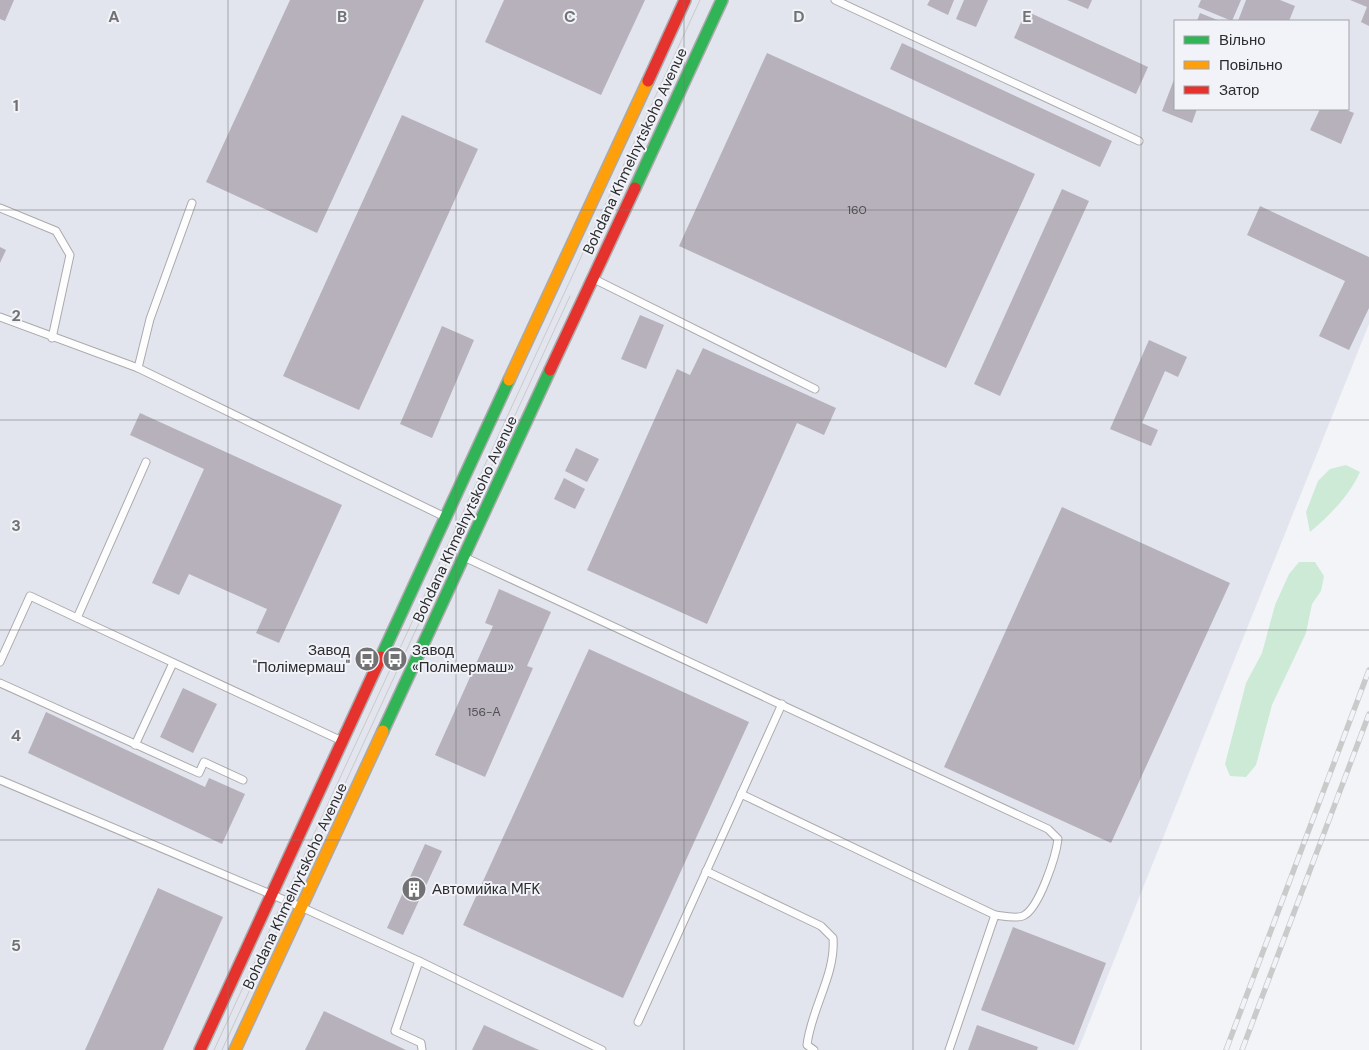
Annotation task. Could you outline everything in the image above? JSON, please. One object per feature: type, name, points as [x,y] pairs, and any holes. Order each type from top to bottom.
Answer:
[{"type":"main road","name":"Bohdana Khmelnytskoho Avenue","points":[[200,1050],[685,0]]},
{"type":"main road","name":"Bohdana Khmelnytskoho Avenue","points":[[235,1050],[722,0]]},
{"type":"lane","points":[[836,0],[1139,141]]},
{"type":"lane","points":[[138,368],[150,319],[192,203]]},
{"type":"lane","points":[[0,208],[56,230],[70,255],[52,338]]},
{"type":"lane","points":[[592,278],[815,389]]},
{"type":"lane","points":[[0,318],[138,368],[446,517]]},
{"type":"lane","points":[[77,618],[146,462]]},
{"type":"lane","points":[[464,557],[1048,830],[1058,839],[1057,851],[1033,908],[1021,916],[995,915],[741,794]]},
{"type":"lane","points":[[0,662],[30,596],[342,742]]},
{"type":"lane","points":[[135,745],[173,662]]},
{"type":"lane","points":[[0,683],[199,773],[204,762],[242,780]]},
{"type":"lane","points":[[638,1022],[782,704]]},
{"type":"lane","points":[[0,780],[302,907],[419,961],[602,1050]]},
{"type":"lane","points":[[706,871],[821,926],[833,938],[834,953],[809,1031],[807,1045],[814,1050]]},
{"type":"lane","points":[[949,1050],[995,915]]},
{"type":"lane","points":[[419,961],[394,1031],[421,1043],[422,1050]]},
{"type":"shaded area","points":[[0,0],[1369,0],[1369,324],[1078,1050],[0,1050]]},
{"type":"green space","points":[[1346,465],[1360,472],[1356,481],[1338,505],[1310,532],[1306,512],[1318,481],[1330,469]]},
{"type":"green space","points":[[1299,562],[1315,562],[1324,576],[1321,591],[1312,604],[1306,633],[1272,705],[1256,765],[1246,777],[1230,776],[1225,764],[1246,683],[1262,653],[1275,605],[1289,574]]},
{"type":"building","points":[[0,0],[14,0],[5,21],[0,19]]},
{"type":"building","points":[[290,0],[424,0],[317,233],[206,182]]},
{"type":"building","points":[[504,0],[645,0],[601,95],[485,42]]},
{"type":"building","points":[[930,0],[954,0],[948,15],[927,5]]},
{"type":"building","points":[[964,0],[988,0],[976,27],[956,19]]},
{"type":"building","points":[[1067,0],[1092,0],[1088,9]]},
{"type":"building","points":[[1201,0],[1241,0],[1232,20],[1198,7]]},
{"type":"building","points":[[1246,0],[1280,0],[1295,6],[1289,20],[1238,20]]},
{"type":"building","points":[[1350,0],[1369,0],[1369,26],[1361,22],[1367,7]]},
{"type":"building","points":[[1026,11],[1148,67],[1136,94],[1014,38]]},
{"type":"building","points":[[1200,13],[1218,20],[1197,20]]},
{"type":"building","points":[[902,43],[1112,141],[1100,167],[890,69]]},
{"type":"building","points":[[767,53],[1035,174],[946,368],[679,246]]},
{"type":"building","points":[[1174,80],[1174,110],[1197,110],[1192,123],[1162,111]]},
{"type":"building","points":[[1320,110],[1346,110],[1354,113],[1341,144],[1310,130]]},
{"type":"building","points":[[402,115],[478,149],[359,410],[283,376]]},
{"type":"building","points":[[1062,189],[1089,201],[1000,396],[974,384]]},
{"type":"building","points":[[1260,206],[1369,257],[1369,308],[1349,350],[1319,336],[1345,281],[1247,235]]},
{"type":"building","points":[[0,247],[6,250],[0,263]]},
{"type":"building","points":[[640,315],[664,325],[646,369],[621,359]]},
{"type":"building","points":[[442,326],[474,340],[432,438],[400,424]]},
{"type":"building","points":[[1149,340],[1187,357],[1178,377],[1165,371],[1142,423],[1158,430],[1151,446],[1110,429]]},
{"type":"building","points":[[703,348],[836,408],[824,435],[797,423],[707,624],[587,570],[677,369],[690,375]]},
{"type":"building","points":[[140,413],[342,505],[279,643],[256,633],[267,609],[189,574],[179,595],[152,583],[204,469],[130,435]]},
{"type":"building","points":[[576,448],[599,459],[587,482],[565,471]]},
{"type":"building","points":[[564,478],[585,489],[575,509],[554,499]]},
{"type":"building","points":[[1062,507],[1230,583],[1111,843],[944,767]]},
{"type":"building","points":[[499,589],[551,612],[527,666],[533,668],[485,777],[435,755],[493,626],[485,623]]},
{"type":"building","points":[[589,649],[749,722],[623,998],[463,925]]},
{"type":"building","points":[[183,688],[217,704],[193,753],[160,737]]},
{"type":"building","points":[[46,712],[205,787],[209,778],[245,794],[222,844],[28,753]]},
{"type":"building","name":"Автомийка MFK","points":[[425,844],[442,851],[403,935],[387,928]]},
{"type":"building","points":[[158,888],[223,917],[163,1050],[85,1050]]},
{"type":"building","points":[[1013,927],[1106,963],[1074,1045],[981,1010]]},
{"type":"building","points":[[324,1011],[406,1050],[305,1050]]},
{"type":"building","points":[[484,1025],[539,1050],[472,1050]]},
{"type":"building","points":[[977,1025],[1038,1047],[1037,1050],[968,1050]]},
{"type":"tram line","points":[[214,1050],[700,0]]},
{"type":"tram line","points":[[222,1050],[570,296]]},
{"type":"railway","points":[[1226,1050],[1369,670]]},
{"type":"railway","points":[[1242,1050],[1369,714]]},
{"type":"traffic: fast","points":[[635,188],[722,0]]},
{"type":"traffic: fast","points":[[383,731],[550,370]]},
{"type":"traffic: fast","points":[[381,657],[509,380]]},
{"type":"traffic: slow","points":[[509,380],[648,81]]},
{"type":"traffic: slow","points":[[235,1050],[383,731]]},
{"type":"traffic: jam","points":[[648,81],[685,0]]},
{"type":"traffic: jam","points":[[550,370],[635,188]]},
{"type":"traffic: jam","points":[[200,1050],[381,657]]},
{"type":"place","name":"Завод \"Полімермаш\"","points":[[367,659]]},
{"type":"place","name":"Завод «Полімермаш»","points":[[395,659]]},
{"type":"place","name":"Автомийка MFK","points":[[414,889]]}]
